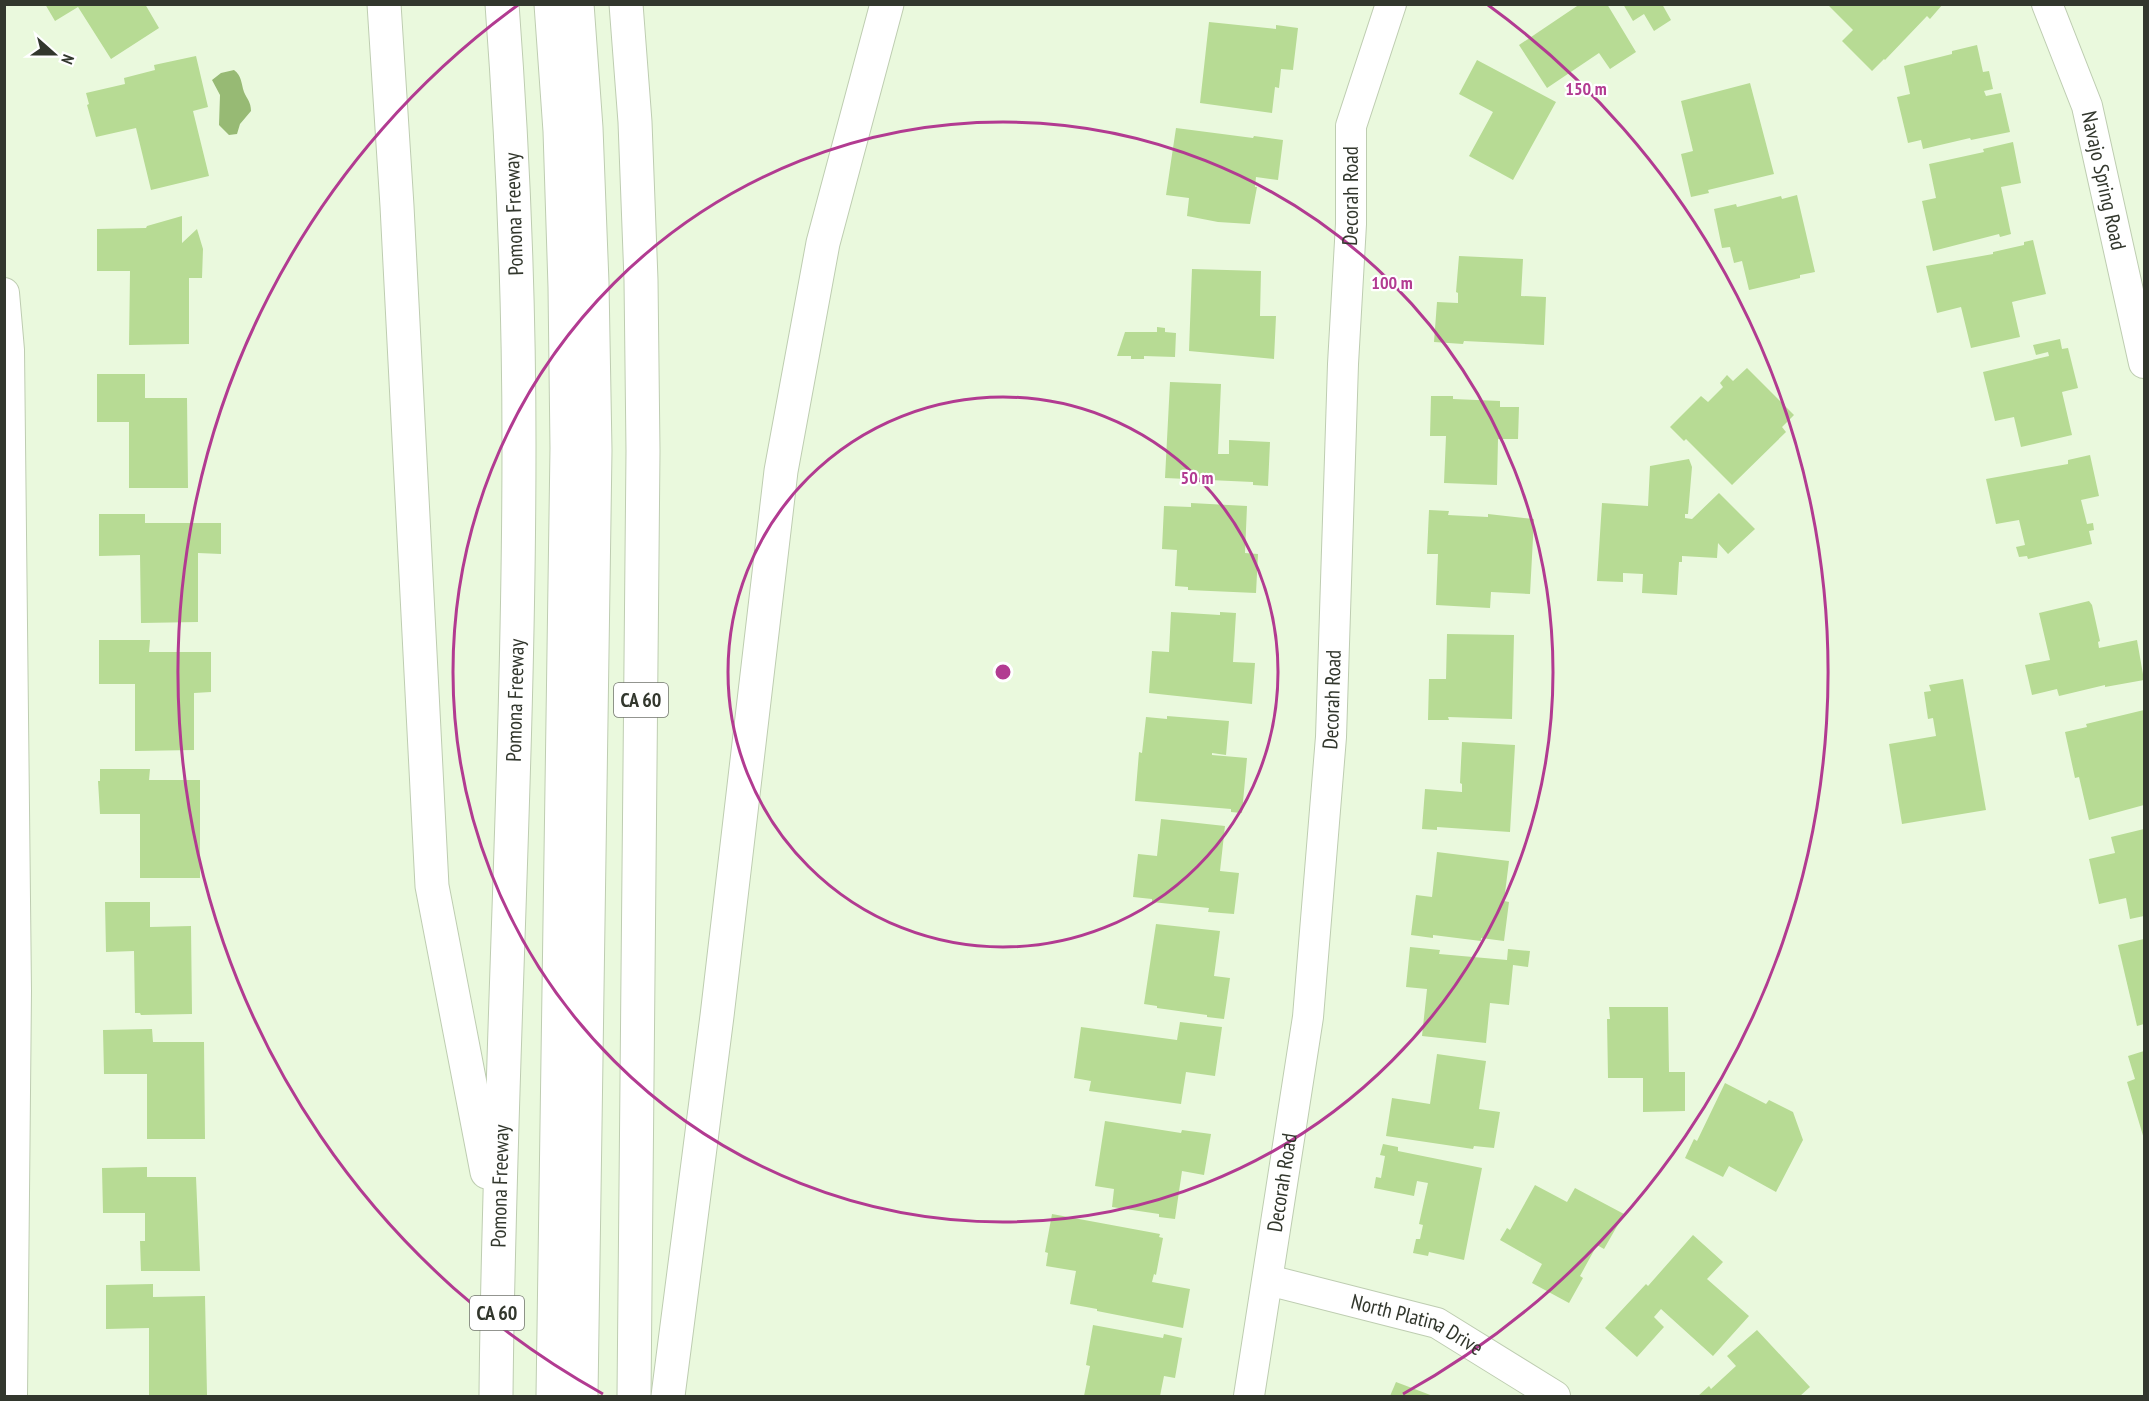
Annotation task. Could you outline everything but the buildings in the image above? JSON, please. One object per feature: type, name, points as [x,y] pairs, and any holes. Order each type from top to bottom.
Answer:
[{"type":"highway","points":[[384,4],[397,206],[432,886],[498,1230]]},
{"type":"highway","name":"Pomona Freeway","points":[[496,1396],[498,1230],[513,792],[519,446],[512,136],[502,4]]},
{"type":"highway","points":[[551,4],[562,175],[566,287],[567,448],[553,1396]]},
{"type":"highway","points":[[577,4],[586,128],[595,450],[581,1396]]},
{"type":"highway","name":"CA 60","points":[[626,4],[635,122],[643,440],[634,1396]]},
{"type":"highway","points":[[668,1396],[718,1004],[781,471],[823,243],[887,4]]},
{"type":"street","name":"Decorah Road","points":[[1249,1396],[1308,1017],[1331,737],[1343,375],[1351,224],[1351,126],[1392,4]]},
{"type":"street","name":"Navajo Spring Road","points":[[2048,4],[2087,106],[2145,363]]},
{"type":"street","points":[[4,293],[9,350],[12,1396]]},
{"type":"street","name":"North Platina Drive","points":[[1268,1280],[1437,1323],[1554,1396]]},
{"type":"shaded area","points":[[234,70],[240,77],[251,111],[240,124],[237,134],[229,135],[219,125],[220,95],[212,80],[221,73]]}]
